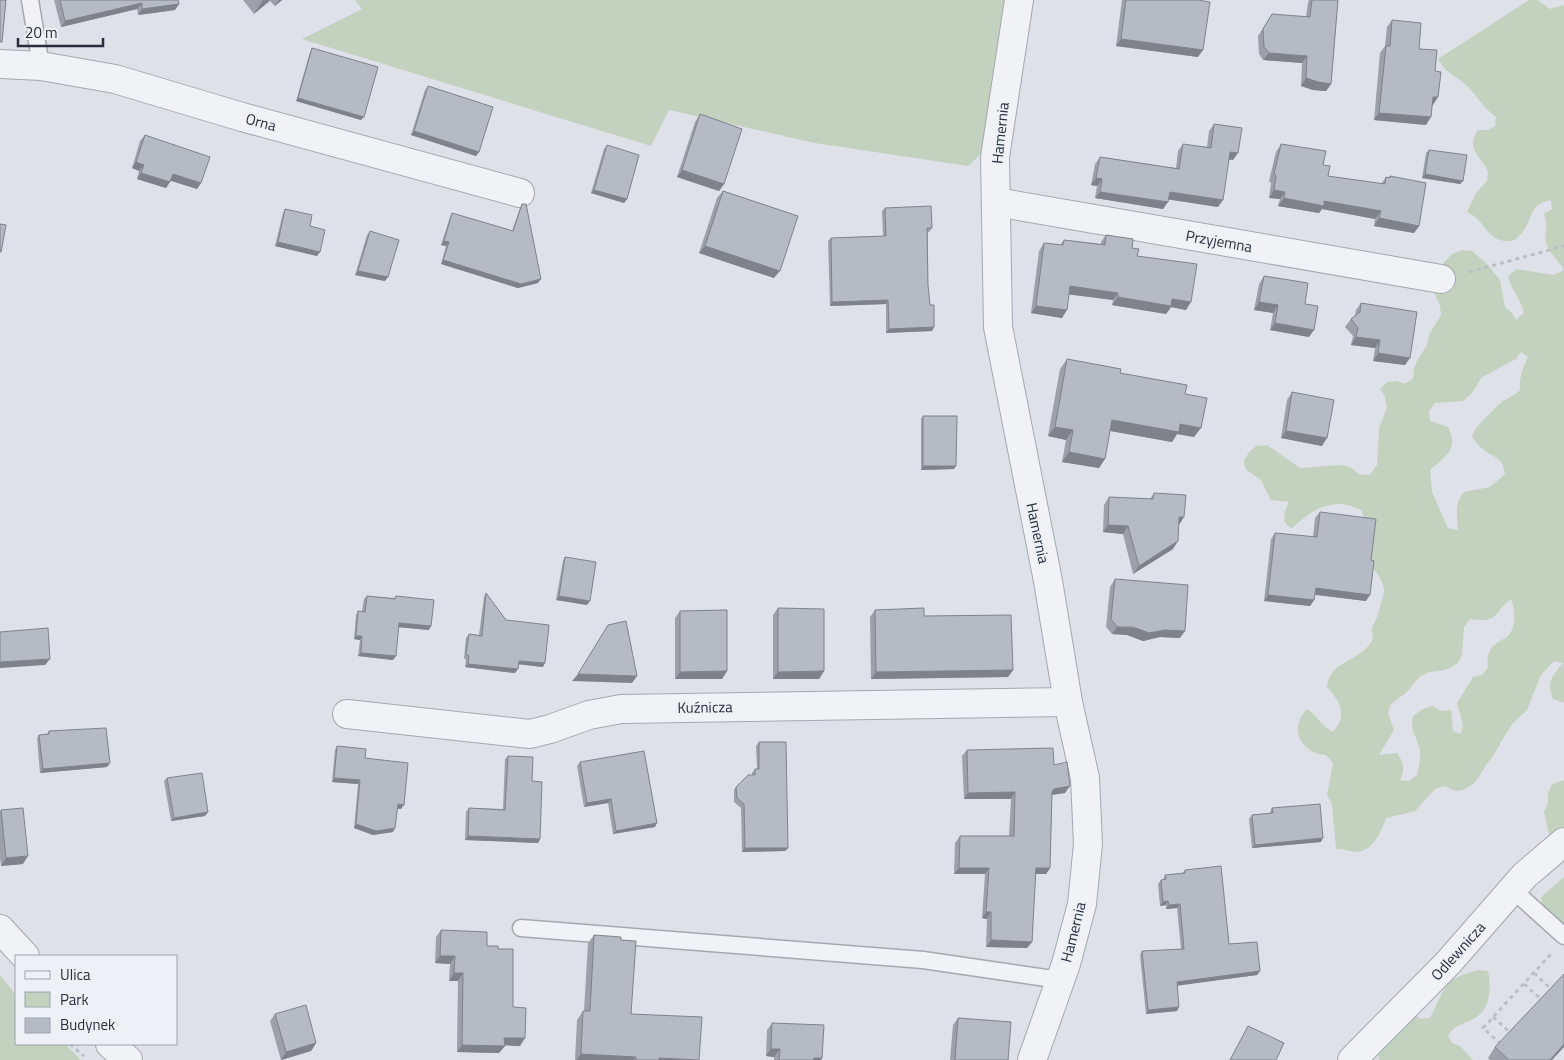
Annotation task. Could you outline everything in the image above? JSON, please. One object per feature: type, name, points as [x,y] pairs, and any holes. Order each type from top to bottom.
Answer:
[{"type":"street","name":"Hamernia","points":[[1019,0],[995,157],[998,327],[1048,580],[1068,702],[1086,778],[1088,844],[1082,904],[1060,980],[1032,1060]]},
{"type":"street","name":"Orna","points":[[0,64],[41,66],[115,79],[242,117],[520,193]]},
{"type":"street","name":"Przyjemna","points":[[996,202],[1441,279]]},
{"type":"street","name":"Kuźnicza","points":[[347,714],[530,734],[589,715],[621,709],[1068,702]]},
{"type":"street","name":"Odlewnicza","points":[[1352,1060],[1448,963],[1525,875],[1564,842]]},
{"type":"street","points":[[0,929],[24,955]]},
{"type":"street","points":[[111,1045],[128,1060]]},
{"type":"lane","points":[[30,0],[41,66]]},
{"type":"lane","points":[[1512,890],[1564,936]]},
{"type":"lane","points":[[522,928],[923,960],[1060,980]]},
{"type":"path","points":[[1441,279],[1564,246]]},
{"type":"path","points":[[1501,1044],[1483,1028],[1552,953]]},
{"type":"path","points":[[1534,973],[1552,990]]},
{"type":"path","points":[[1524,984],[1542,1000]]},
{"type":"path","points":[[1493,1017],[1511,1033]]},
{"type":"path","points":[[71,1045],[88,1060]]},
{"type":"green space","points":[[355,0],[1011,0],[984,151],[968,166],[815,143],[669,110],[651,146],[302,39],[362,9]]},
{"type":"green space","points":[[1529,0],[1537,0],[1550,9],[1564,5],[1564,270],[1546,243],[1544,214],[1552,209],[1551,200],[1536,206],[1524,230],[1515,240],[1505,241],[1498,239],[1488,232],[1474,216],[1467,212],[1476,193],[1487,181],[1488,173],[1486,166],[1474,148],[1474,137],[1478,130],[1488,130],[1495,126],[1496,117],[1487,110],[1462,81],[1445,69],[1438,59]]},
{"type":"green space","points":[[1463,250],[1472,251],[1487,264],[1500,280],[1505,307],[1516,320],[1524,313],[1508,276],[1517,269],[1554,275],[1564,270],[1564,703],[1553,699],[1551,693],[1551,680],[1563,663],[1554,661],[1541,675],[1527,710],[1513,723],[1473,784],[1463,790],[1455,791],[1445,786],[1435,789],[1415,811],[1386,818],[1382,829],[1367,849],[1356,852],[1336,849],[1332,804],[1327,795],[1333,763],[1326,755],[1310,750],[1304,745],[1298,732],[1298,724],[1307,709],[1333,732],[1338,726],[1341,714],[1340,708],[1336,698],[1327,687],[1329,678],[1338,667],[1357,656],[1371,643],[1373,636],[1372,628],[1377,618],[1384,587],[1379,576],[1361,552],[1365,519],[1361,510],[1351,506],[1332,504],[1315,511],[1291,529],[1284,521],[1285,511],[1289,502],[1271,500],[1261,480],[1246,470],[1244,461],[1249,452],[1256,446],[1267,445],[1300,468],[1341,465],[1350,467],[1359,474],[1370,475],[1377,465],[1379,429],[1387,407],[1385,397],[1380,389],[1387,382],[1396,381],[1405,384],[1413,379],[1417,361],[1441,315],[1440,306],[1431,284],[1441,266],[1452,254]],"holes":[[[1521,352],[1528,357],[1521,377],[1520,390],[1493,410],[1477,428],[1472,437],[1481,447],[1500,461],[1505,474],[1490,487],[1464,492],[1457,505],[1458,530],[1448,528],[1432,492],[1430,470],[1446,456],[1452,441],[1448,427],[1430,421],[1429,411],[1435,403],[1463,401],[1472,393],[1482,377],[1516,359]],[[1511,599],[1514,624],[1510,633],[1491,649],[1487,660],[1488,668],[1482,675],[1473,677],[1457,703],[1463,725],[1461,734],[1453,731],[1451,710],[1441,711],[1432,706],[1423,709],[1413,716],[1413,729],[1420,750],[1417,775],[1409,781],[1400,780],[1403,766],[1397,753],[1379,755],[1394,730],[1388,713],[1391,704],[1407,692],[1419,677],[1429,672],[1450,668],[1458,663],[1462,655],[1464,627],[1470,619],[1487,620],[1495,616]]]},
{"type":"green space","points":[[1564,780],[1564,853],[1552,847],[1544,812],[1552,784]]},
{"type":"green space","points":[[1564,877],[1564,936],[1543,907],[1541,897]]},
{"type":"green space","points":[[1480,970],[1488,971],[1490,989],[1488,1001],[1478,1016],[1458,1026],[1448,1036],[1452,1043],[1460,1046],[1473,1060],[1379,1060],[1377,1042],[1413,1014],[1421,1019],[1430,1018],[1443,992],[1452,981],[1468,973]]},
{"type":"green space","points":[[0,975],[15,994],[15,1045],[66,1045],[81,1060],[0,1060]]},
{"type":"building","points":[[0,0],[6,0],[2,42],[0,42]]},
{"type":"building","points":[[60,0],[178,0],[179,4],[142,9],[142,3],[65,21]]},
{"type":"building","points":[[1126,0],[1198,0],[1210,2],[1203,50],[1121,39]]},
{"type":"building","points":[[1312,0],[1338,0],[1331,84],[1306,78],[1307,56],[1269,53],[1264,47],[1263,29],[1272,14],[1310,17]]},
{"type":"building","points":[[1392,20],[1421,23],[1419,49],[1437,50],[1435,71],[1441,72],[1438,97],[1433,97],[1431,117],[1379,113],[1386,46],[1390,46]]},
{"type":"building","points":[[312,48],[378,67],[364,117],[298,98]]},
{"type":"building","points":[[428,86],[493,107],[479,152],[414,131]]},
{"type":"building","points":[[700,114],[742,129],[724,184],[682,170]]},
{"type":"building","points":[[1214,124],[1242,128],[1238,153],[1230,152],[1223,200],[1170,192],[1168,202],[1100,192],[1102,179],[1096,178],[1100,157],[1179,169],[1183,144],[1211,148]]},
{"type":"building","points":[[145,135],[210,157],[201,183],[173,174],[170,182],[141,173],[144,165],[136,162]]},
{"type":"building","points":[[1281,144],[1326,151],[1323,165],[1330,166],[1328,176],[1385,184],[1386,177],[1390,178],[1390,176],[1426,183],[1419,226],[1379,218],[1381,211],[1324,201],[1324,206],[1284,198],[1285,192],[1274,190],[1276,176],[1274,174]]},
{"type":"building","points":[[607,145],[639,155],[627,199],[594,190]]},
{"type":"building","points":[[1429,150],[1467,155],[1463,181],[1425,174]]},
{"type":"building","points":[[723,191],[798,216],[780,271],[705,246]]},
{"type":"building","points":[[522,204],[526,204],[541,279],[521,284],[443,260],[449,242],[444,241],[452,213],[513,231]]},
{"type":"building","points":[[931,206],[932,228],[927,228],[928,285],[930,305],[934,305],[934,327],[889,329],[888,300],[832,302],[831,238],[886,236],[885,208]]},
{"type":"building","points":[[285,209],[312,215],[310,226],[325,230],[320,252],[278,242]]},
{"type":"building","points":[[0,224],[6,225],[1,252],[0,252]]},
{"type":"building","points":[[370,231],[399,240],[388,277],[358,271]]},
{"type":"building","points":[[1106,235],[1133,239],[1132,248],[1139,249],[1137,256],[1197,264],[1191,302],[1172,299],[1171,306],[1118,297],[1118,293],[1070,286],[1067,310],[1036,306],[1044,243],[1063,245],[1064,240],[1105,245]]},
{"type":"building","points":[[1264,276],[1308,283],[1305,304],[1318,306],[1314,330],[1275,323],[1278,305],[1259,302]]},
{"type":"building","points":[[1361,303],[1417,312],[1410,358],[1378,353],[1380,340],[1356,337],[1358,328],[1351,319],[1360,312]]},
{"type":"building","points":[[1067,359],[1121,369],[1120,373],[1187,385],[1185,394],[1207,398],[1201,428],[1180,424],[1179,432],[1112,420],[1105,459],[1069,452],[1073,430],[1055,427]]},
{"type":"building","points":[[1292,392],[1334,400],[1327,438],[1286,431]]},
{"type":"building","points":[[923,416],[957,416],[956,466],[923,466]]},
{"type":"building","points":[[1154,493],[1186,495],[1184,517],[1179,517],[1178,541],[1139,566],[1128,526],[1108,525],[1109,497],[1153,499]]},
{"type":"building","points":[[1320,512],[1376,519],[1371,560],[1374,561],[1370,595],[1316,588],[1314,600],[1268,595],[1275,533],[1317,537]]},
{"type":"building","points":[[565,557],[596,562],[590,601],[559,596]]},
{"type":"building","points":[[1115,579],[1188,585],[1185,631],[1165,630],[1149,633],[1133,627],[1117,627],[1111,619]]},
{"type":"building","points":[[486,593],[506,620],[549,625],[545,663],[519,661],[518,669],[468,664],[469,656],[466,654],[469,634],[482,636]]},
{"type":"building","points":[[367,596],[395,599],[396,596],[434,600],[431,626],[399,623],[396,656],[361,653],[362,636],[356,636],[358,611],[365,612]]},
{"type":"building","points":[[778,608],[824,609],[824,671],[778,672]]},
{"type":"building","points":[[924,608],[924,616],[1011,615],[1013,670],[876,672],[875,610]]},
{"type":"building","points":[[727,610],[727,671],[680,672],[680,611]]},
{"type":"building","points":[[626,621],[637,676],[578,674],[608,625]]},
{"type":"building","points":[[48,628],[50,659],[0,662],[0,632]]},
{"type":"building","points":[[106,728],[110,763],[43,769],[39,735],[49,734],[49,731]]},
{"type":"building","points":[[759,742],[786,742],[788,848],[745,848],[744,804],[737,798],[736,787],[748,775],[755,775],[755,769],[759,769]]},
{"type":"building","points":[[337,746],[366,749],[365,758],[408,763],[404,805],[398,804],[395,828],[376,831],[356,824],[360,780],[334,778]]},
{"type":"building","points":[[1053,748],[1054,765],[1067,762],[1070,786],[1054,789],[1052,792],[1050,868],[1036,868],[1032,942],[991,940],[991,912],[986,912],[989,868],[959,868],[960,836],[1014,836],[1015,792],[968,793],[967,750]]},
{"type":"building","points":[[644,751],[657,823],[616,831],[611,799],[587,803],[580,762]]},
{"type":"building","points":[[508,756],[533,757],[532,781],[542,782],[540,839],[468,836],[469,808],[505,810]]},
{"type":"building","points":[[202,773],[208,812],[174,818],[167,778]]},
{"type":"building","points":[[1320,804],[1323,838],[1255,845],[1252,815],[1273,813],[1272,808]]},
{"type":"building","points":[[23,808],[28,856],[6,858],[1,810]]},
{"type":"building","points":[[1221,866],[1229,944],[1257,942],[1260,971],[1177,982],[1179,1007],[1148,1010],[1142,951],[1184,949],[1180,904],[1169,905],[1168,901],[1163,902],[1161,880],[1166,879],[1165,875],[1185,873],[1185,870]]},
{"type":"building","points":[[441,930],[487,932],[487,946],[498,946],[498,949],[513,949],[513,1007],[526,1008],[525,1038],[504,1038],[505,1046],[462,1045],[463,973],[454,973],[455,956],[440,956]]},
{"type":"building","points":[[594,935],[621,937],[621,940],[636,941],[631,1014],[702,1017],[699,1060],[659,1058],[659,1060],[636,1060],[636,1057],[581,1054],[583,1011],[590,1011]]},
{"type":"building","points":[[1564,974],[1564,1044],[1550,1060],[1509,1060],[1495,1047]]},
{"type":"building","points":[[306,1005],[316,1043],[286,1052],[275,1014]]},
{"type":"building","points":[[958,1018],[1011,1022],[1008,1060],[955,1060]]},
{"type":"building","points":[[772,1023],[824,1025],[822,1058],[814,1058],[813,1060],[779,1060],[780,1049],[771,1049]]},
{"type":"building","points":[[1248,1026],[1284,1043],[1276,1060],[1230,1060]]}]
